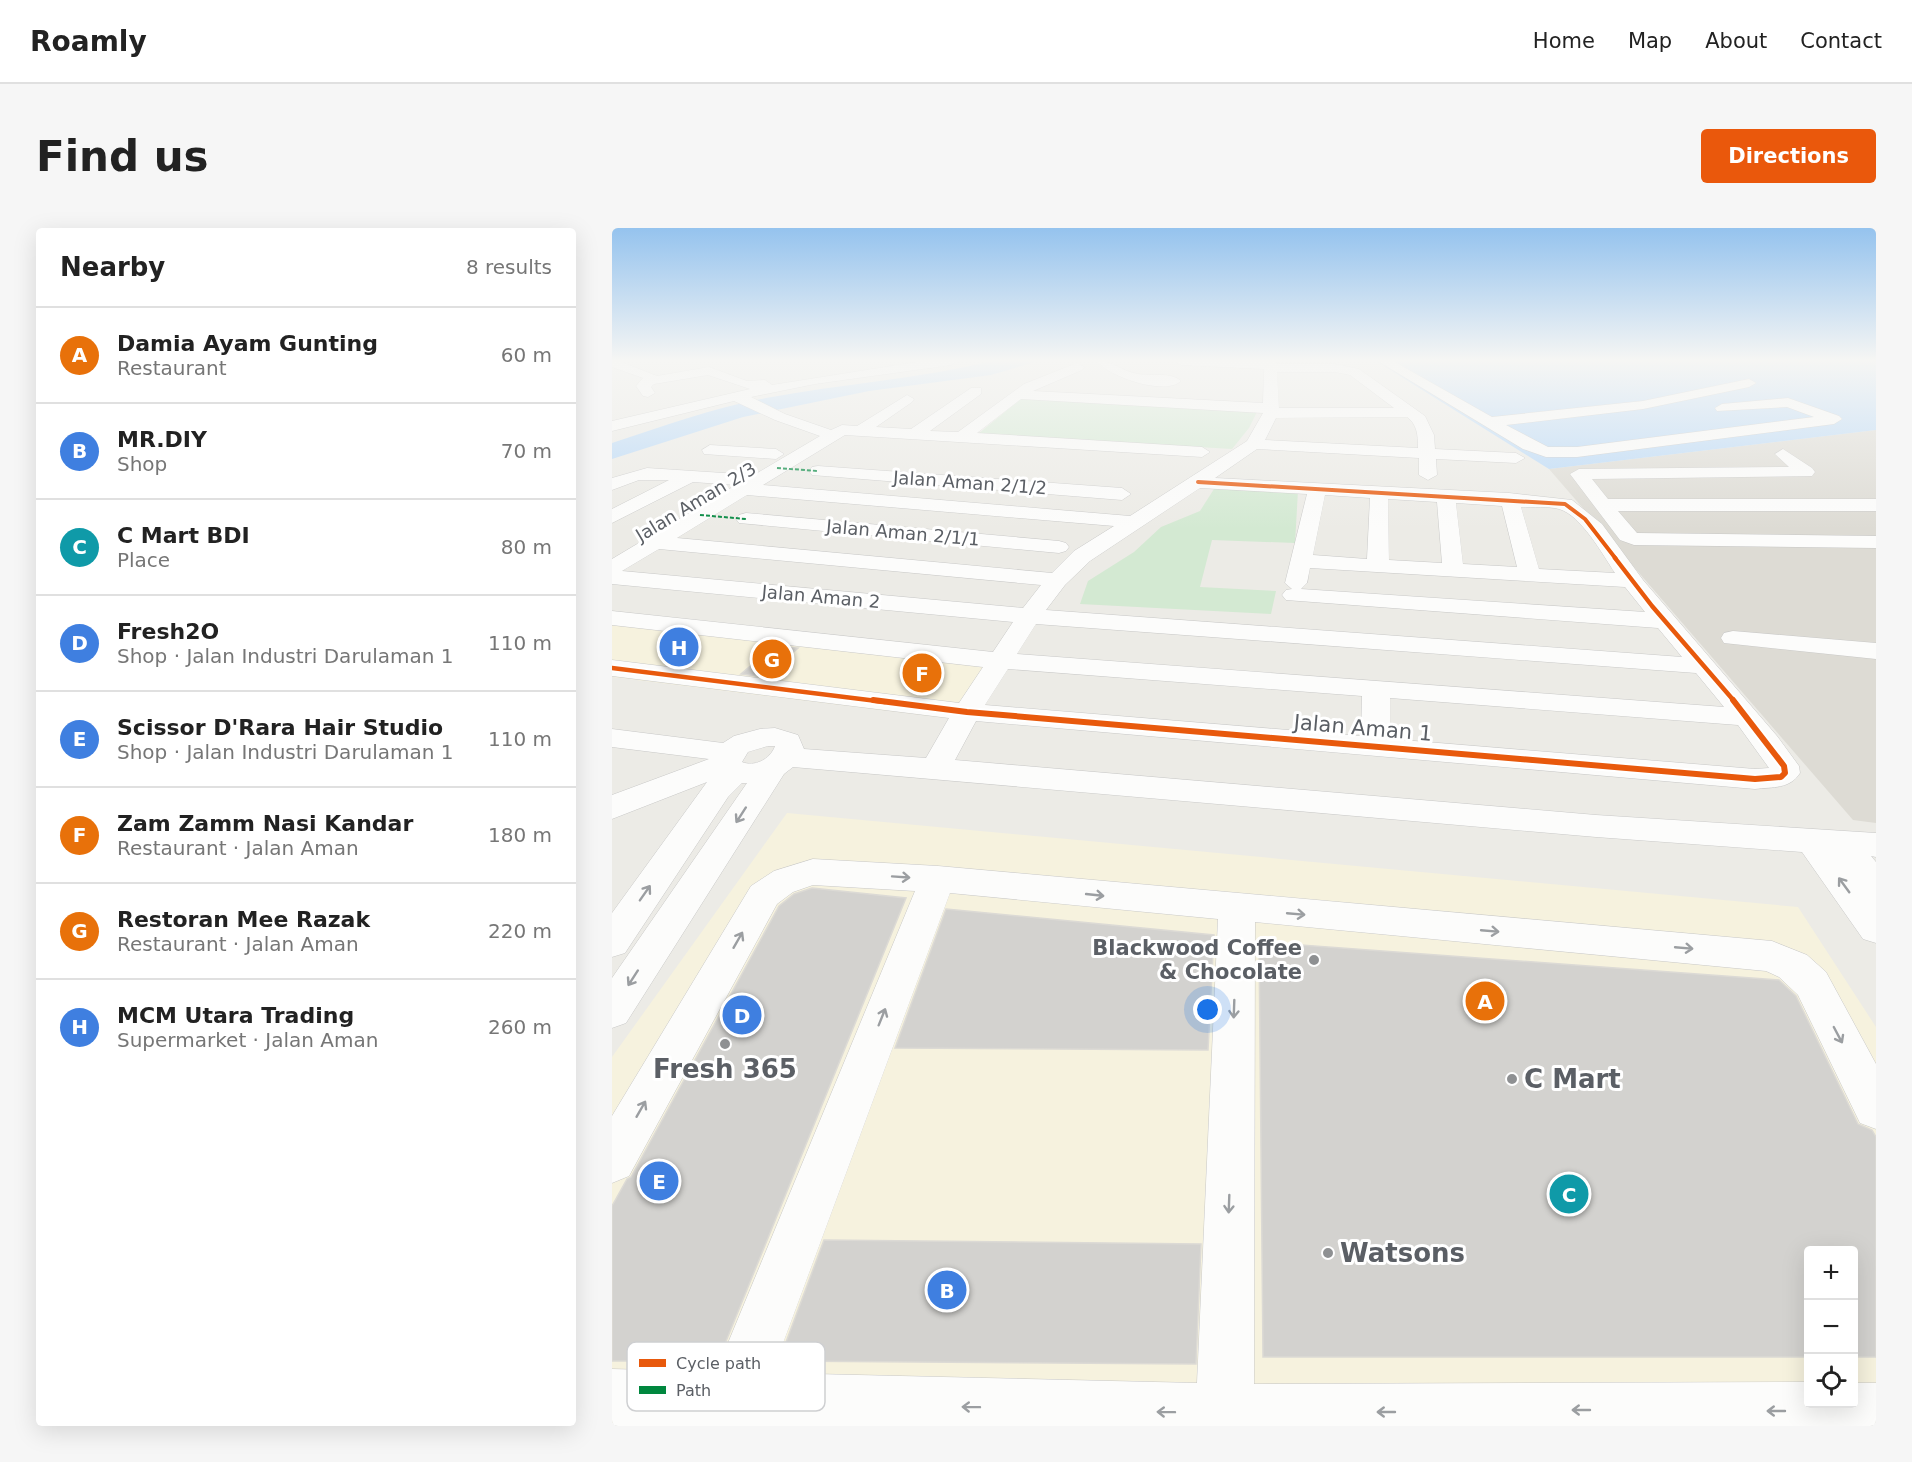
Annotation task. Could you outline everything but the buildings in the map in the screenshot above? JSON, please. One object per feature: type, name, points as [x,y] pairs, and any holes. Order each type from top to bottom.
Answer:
[{"type":"street","points":[[612,426],[653,417]]},
{"type":"street","points":[[780,417],[831,435]]},
{"type":"street","points":[[862,430],[881,417]]},
{"type":"street","points":[[915,434],[939,417]]},
{"type":"street","points":[[962,437],[988,417]]},
{"type":"street","points":[[935,768],[967,712],[1029,616],[1057,580],[1082,556],[1230,462],[1258,417]]},
{"type":"street","points":[[1299,417],[1322,429]]},
{"type":"street","points":[[1318,417],[1426,453],[1516,458]]},
{"type":"street","points":[[1417,417],[1426,435],[1428,473],[1437,495],[1458,571],[1478,607],[1495,651]]},
{"type":"street","points":[[1480,417],[1546,452],[1570,452],[1834,419],[1829,417]]},
{"type":"street","points":[[1489,422],[1541,417]]},
{"type":"street","points":[[1575,417],[1624,445]]},
{"type":"street","points":[[1742,417],[1768,428]]},
{"type":"street","points":[[1794,417],[1809,423]]},
{"type":"street","points":[[612,568],[811,440],[842,430],[1202,452]]},
{"type":"street","points":[[770,431],[846,450]]},
{"type":"street","points":[[1148,449],[1162,434]]},
{"type":"street","points":[[1402,434],[1426,435]]},
{"type":"street","name":"Jalan Aman 2/3","points":[[612,552],[744,483],[776,454],[811,440]]},
{"type":"street","points":[[863,601],[1041,442]]},
{"type":"street","points":[[710,450],[776,454]]},
{"type":"street","points":[[1783,454],[1806,472],[1579,474],[1626,536],[1643,541],[1876,542]]},
{"type":"street","name":"Jalan Aman 2/1/2","points":[[818,471],[1122,494]]},
{"type":"street","points":[[1405,472],[1449,474]]},
{"type":"street","points":[[612,485],[635,474],[653,473],[968,508],[1133,522]]},
{"type":"street","points":[[612,517],[690,476]]},
{"type":"street","points":[[1198,482],[1555,502],[1574,508],[1586,519],[1632,581],[1747,717]]},
{"type":"street","points":[[1291,636],[1294,595],[1300,561],[1317,490]]},
{"type":"street","points":[[1378,566],[1379,493]]},
{"type":"street","points":[[1509,499],[1520,531],[1529,575]]},
{"type":"street","points":[[1602,505],[1876,505]]},
{"type":"street","name":"Jalan Aman 2/1/1","points":[[746,519],[1059,548]]},
{"type":"street","points":[[655,542],[1057,580]]},
{"type":"street","points":[[1300,561],[1632,581]]},
{"type":"street","name":"Jalan Aman 2","points":[[612,578],[1029,616],[1702,666]]},
{"type":"street","points":[[736,632],[785,594]]},
{"type":"street","points":[[1294,595],[1665,621]]},
{"type":"street","points":[[612,618],[1001,661],[1747,717]]},
{"type":"street","points":[[1733,638],[1874,654]]},
{"type":"street","points":[[765,687],[814,640]]},
{"type":"street","points":[[1365,641],[1375,745]]},
{"type":"street","name":"Jalan Aman 1","points":[[612,668],[967,712],[1755,778],[1781,777],[1785,773],[1784,766],[1747,717]]},
{"type":"street","points":[[612,942],[717,790],[730,763],[755,739],[775,736],[788,741],[790,746],[612,1011]]},
{"type":"street","points":[[612,738],[730,763]]},
{"type":"street","points":[[779,762],[935,768],[1596,826],[1876,845]]},
{"type":"street","points":[[612,808],[627,800],[730,763]]},
{"type":"street","points":[[1827,841],[1876,887]]},
{"type":"street","points":[[1827,841],[1876,930]]},
{"type":"street","points":[[612,1160],[764,895],[776,884],[793,876],[813,872],[938,879],[1238,909],[1772,956],[1793,966],[1812,984],[1876,1108]]},
{"type":"street","points":[[756,1342],[860,1072],[938,879]]},
{"type":"street","points":[[1225,1413],[1238,909]]},
{"type":"street","points":[[612,1398],[627,1398]]},
{"type":"street","points":[[825,1403],[1225,1413],[1646,1410],[1876,1412]]},
{"type":"shaded area","points":[[1876,430],[1876,823],[1853,820],[1549,469]]},
{"type":"shaded area","points":[[612,619],[999,662],[954,719],[612,677]]},
{"type":"shaded area","points":[[787,813],[1798,907],[1876,1027],[1876,1420],[612,1423],[612,1057]]},
{"type":"green space","points":[[999,417],[1255,417],[1249,428],[1232,449],[978,434]]},
{"type":"green space","points":[[1214,489],[1298,491],[1295,543],[1212,540],[1200,587],[1276,591],[1271,614],[1080,604],[1088,581],[1134,552],[1161,527],[1200,511]]},
{"type":"water","points":[[743,417],[612,459],[612,443],[688,418]]},
{"type":"water","points":[[1466,417],[1876,417],[1876,430],[1549,469]]},
{"type":"marked path","points":[[777,468],[818,471]]},
{"type":"marked path","points":[[700,515],[746,519]]},
{"type":"cycle path","points":[[612,668],[967,712],[1755,779],[1781,777],[1785,773],[1784,766],[1767,742],[1633,583],[1603,539],[1585,519],[1565,504],[1198,482]]},
{"type":"place","name":"MCM Utara Trading","points":[[679,647]]},
{"type":"place","name":"Restoran Mee Razak","points":[[772,659]]},
{"type":"place","name":"Zam Zamm Nasi Kandar","points":[[922,673]]},
{"type":"place","name":"Blackwood Coffee & Chocolate","points":[[1314,960]]},
{"type":"place","name":"Damia Ayam Gunting","points":[[1485,1001]]},
{"type":"place","name":"Fresh2O","points":[[742,1015]]},
{"type":"place","name":"Fresh 365","points":[[725,1044]]},
{"type":"place","name":"C Mart","points":[[1512,1079]]},
{"type":"place","name":"Scissor D'Rara Hair Studio","points":[[659,1181]]},
{"type":"place","name":"C Mart BDI","points":[[1569,1194]]},
{"type":"place","name":"Watsons","points":[[1328,1253]]},
{"type":"place","name":"MR.DIY","points":[[947,1290]]}]
